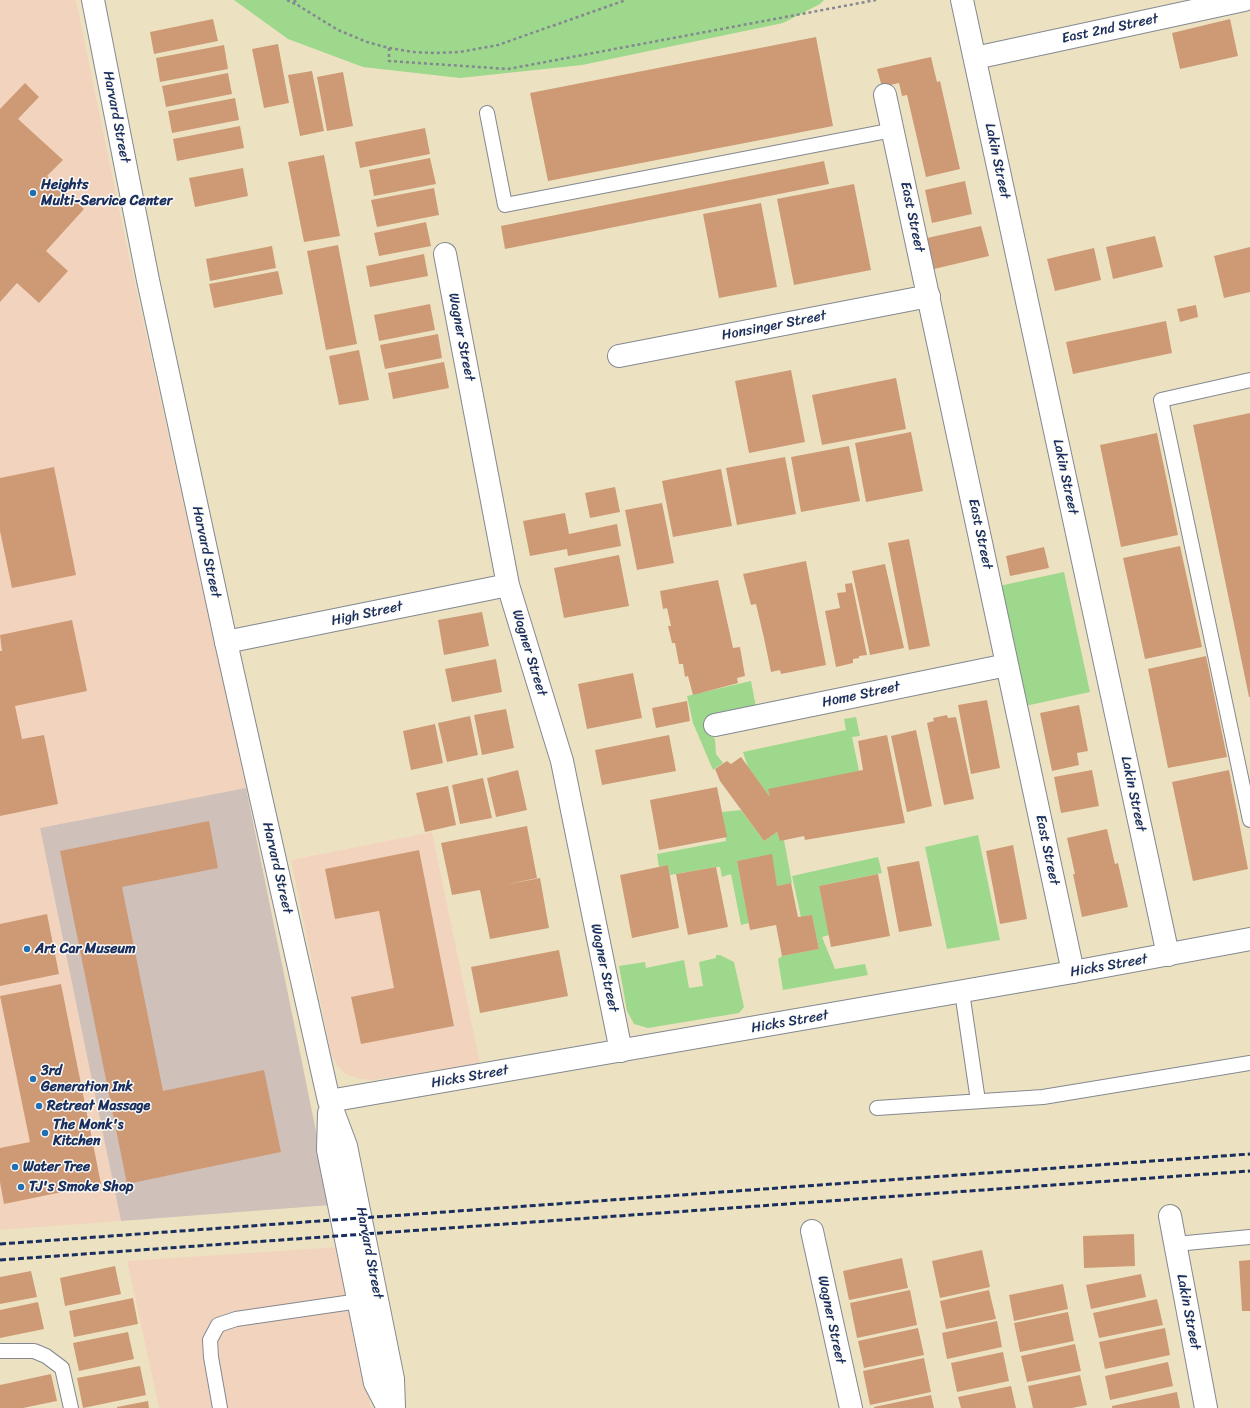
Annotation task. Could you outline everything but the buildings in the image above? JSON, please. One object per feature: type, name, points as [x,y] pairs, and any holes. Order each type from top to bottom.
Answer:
[{"type":"street","name":"Harvard Street","points":[[93,0],[148,280],[226,642],[329,1102],[346,1146],[393,1379],[394,1408]]},
{"type":"street","name":"Lakin Street","points":[[962,0],[1168,955]]},
{"type":"street","name":"East 2nd Street","points":[[975,58],[1244,0]]},
{"type":"street","name":"East Street","points":[[885,95],[1073,972]]},
{"type":"street","name":"Wagner Street","points":[[445,254],[508,585],[562,761],[621,1051]]},
{"type":"street","name":"Honsinger Street","points":[[619,356],[929,296]]},
{"type":"street","name":"High Street","points":[[226,642],[508,585]]},
{"type":"street","name":"Home Street","points":[[715,725],[1008,665]]},
{"type":"street","name":"Hicks Street","points":[[329,1102],[962,992],[1250,939]]},
{"type":"street","name":"Harvard Street","points":[[329,1102],[328,1150],[375,1383],[388,1408]]},
{"type":"street","name":"Lakin Street","points":[[1170,1216],[1206,1408]]},
{"type":"street","name":"Wagner Street","points":[[812,1231],[851,1408]]},
{"type":"lane","points":[[487,113],[505,205],[893,130]]},
{"type":"lane","points":[[1250,380],[1161,400],[1250,820]]},
{"type":"lane","points":[[962,992],[978,1101]]},
{"type":"lane","points":[[877,1108],[1043,1097],[1250,1063]]},
{"type":"lane","points":[[1176,1244],[1250,1237]]},
{"type":"lane","points":[[220,1408],[211,1357],[210,1340],[218,1326],[236,1319],[359,1301]]},
{"type":"lane","points":[[0,1351],[34,1351],[46,1356],[62,1368],[71,1408]]},
{"type":"path","points":[[287,0],[345,33],[367,42],[413,52],[436,53],[483,49],[513,40],[626,0]]},
{"type":"path","points":[[294,0],[299,6]]},
{"type":"path","points":[[389,48],[389,61],[508,69],[876,0]]},
{"type":"shaded area","points":[[0,0],[76,0],[128,252],[246,788],[40,829],[121,1221],[0,1230]]},
{"type":"shaded area","points":[[246,788],[331,1205],[121,1221],[40,828]]},
{"type":"shaded area","points":[[432,832],[480,1063],[374,1080],[361,1079],[347,1075],[337,1066],[331,1053],[291,860]]},
{"type":"shaded area","points":[[339,1247],[371,1408],[159,1408],[127,1261]]},
{"type":"green space","points":[[234,0],[824,0],[820,4],[783,23],[582,65],[460,78],[363,67],[288,39]]},
{"type":"green space","points":[[1064,572],[1090,692],[1025,706],[999,586]]},
{"type":"green space","points":[[751,681],[756,707],[710,734],[715,739],[716,754],[723,763],[713,770],[693,723],[687,696]]},
{"type":"green space","points":[[856,717],[860,736],[852,737],[859,771],[770,797],[748,767],[743,752],[846,730],[844,719]]},
{"type":"green space","points":[[741,810],[764,841],[777,832],[780,841],[784,840],[792,883],[777,886],[771,855],[737,861],[749,923],[741,925],[731,874],[722,877],[720,867],[716,867],[670,875],[668,865],[659,867],[657,854],[726,841],[722,812]]},
{"type":"green space","points":[[978,835],[1000,940],[947,949],[925,847]]},
{"type":"green space","points":[[878,857],[882,873],[819,886],[829,935],[822,937],[835,969],[865,964],[868,975],[783,990],[778,959],[782,956],[819,949],[812,915],[801,917],[792,876]]},
{"type":"green space","points":[[716,955],[720,955],[734,962],[744,1007],[739,1013],[648,1028],[634,1024],[627,1011],[619,966],[645,962],[646,968],[684,960],[689,988],[703,986],[699,962],[716,958]]},
{"type":"railway","points":[[0,1244],[1250,1154]]},
{"type":"railway","points":[[0,1260],[1250,1171]]},
{"type":"place","name":"Heights Multi-Service Center","points":[[33,193]]},
{"type":"place","name":"Art Car Museum","points":[[27,949]]},
{"type":"place","name":"3rd Generation Ink","points":[[33,1079]]},
{"type":"place","name":"Retreat Massage","points":[[39,1106]]},
{"type":"place","name":"The Monk's Kitchen","points":[[45,1133]]},
{"type":"place","name":"Water Tree","points":[[15,1167]]},
{"type":"place","name":"TJ's Smoke Shop","points":[[21,1187]]}]
